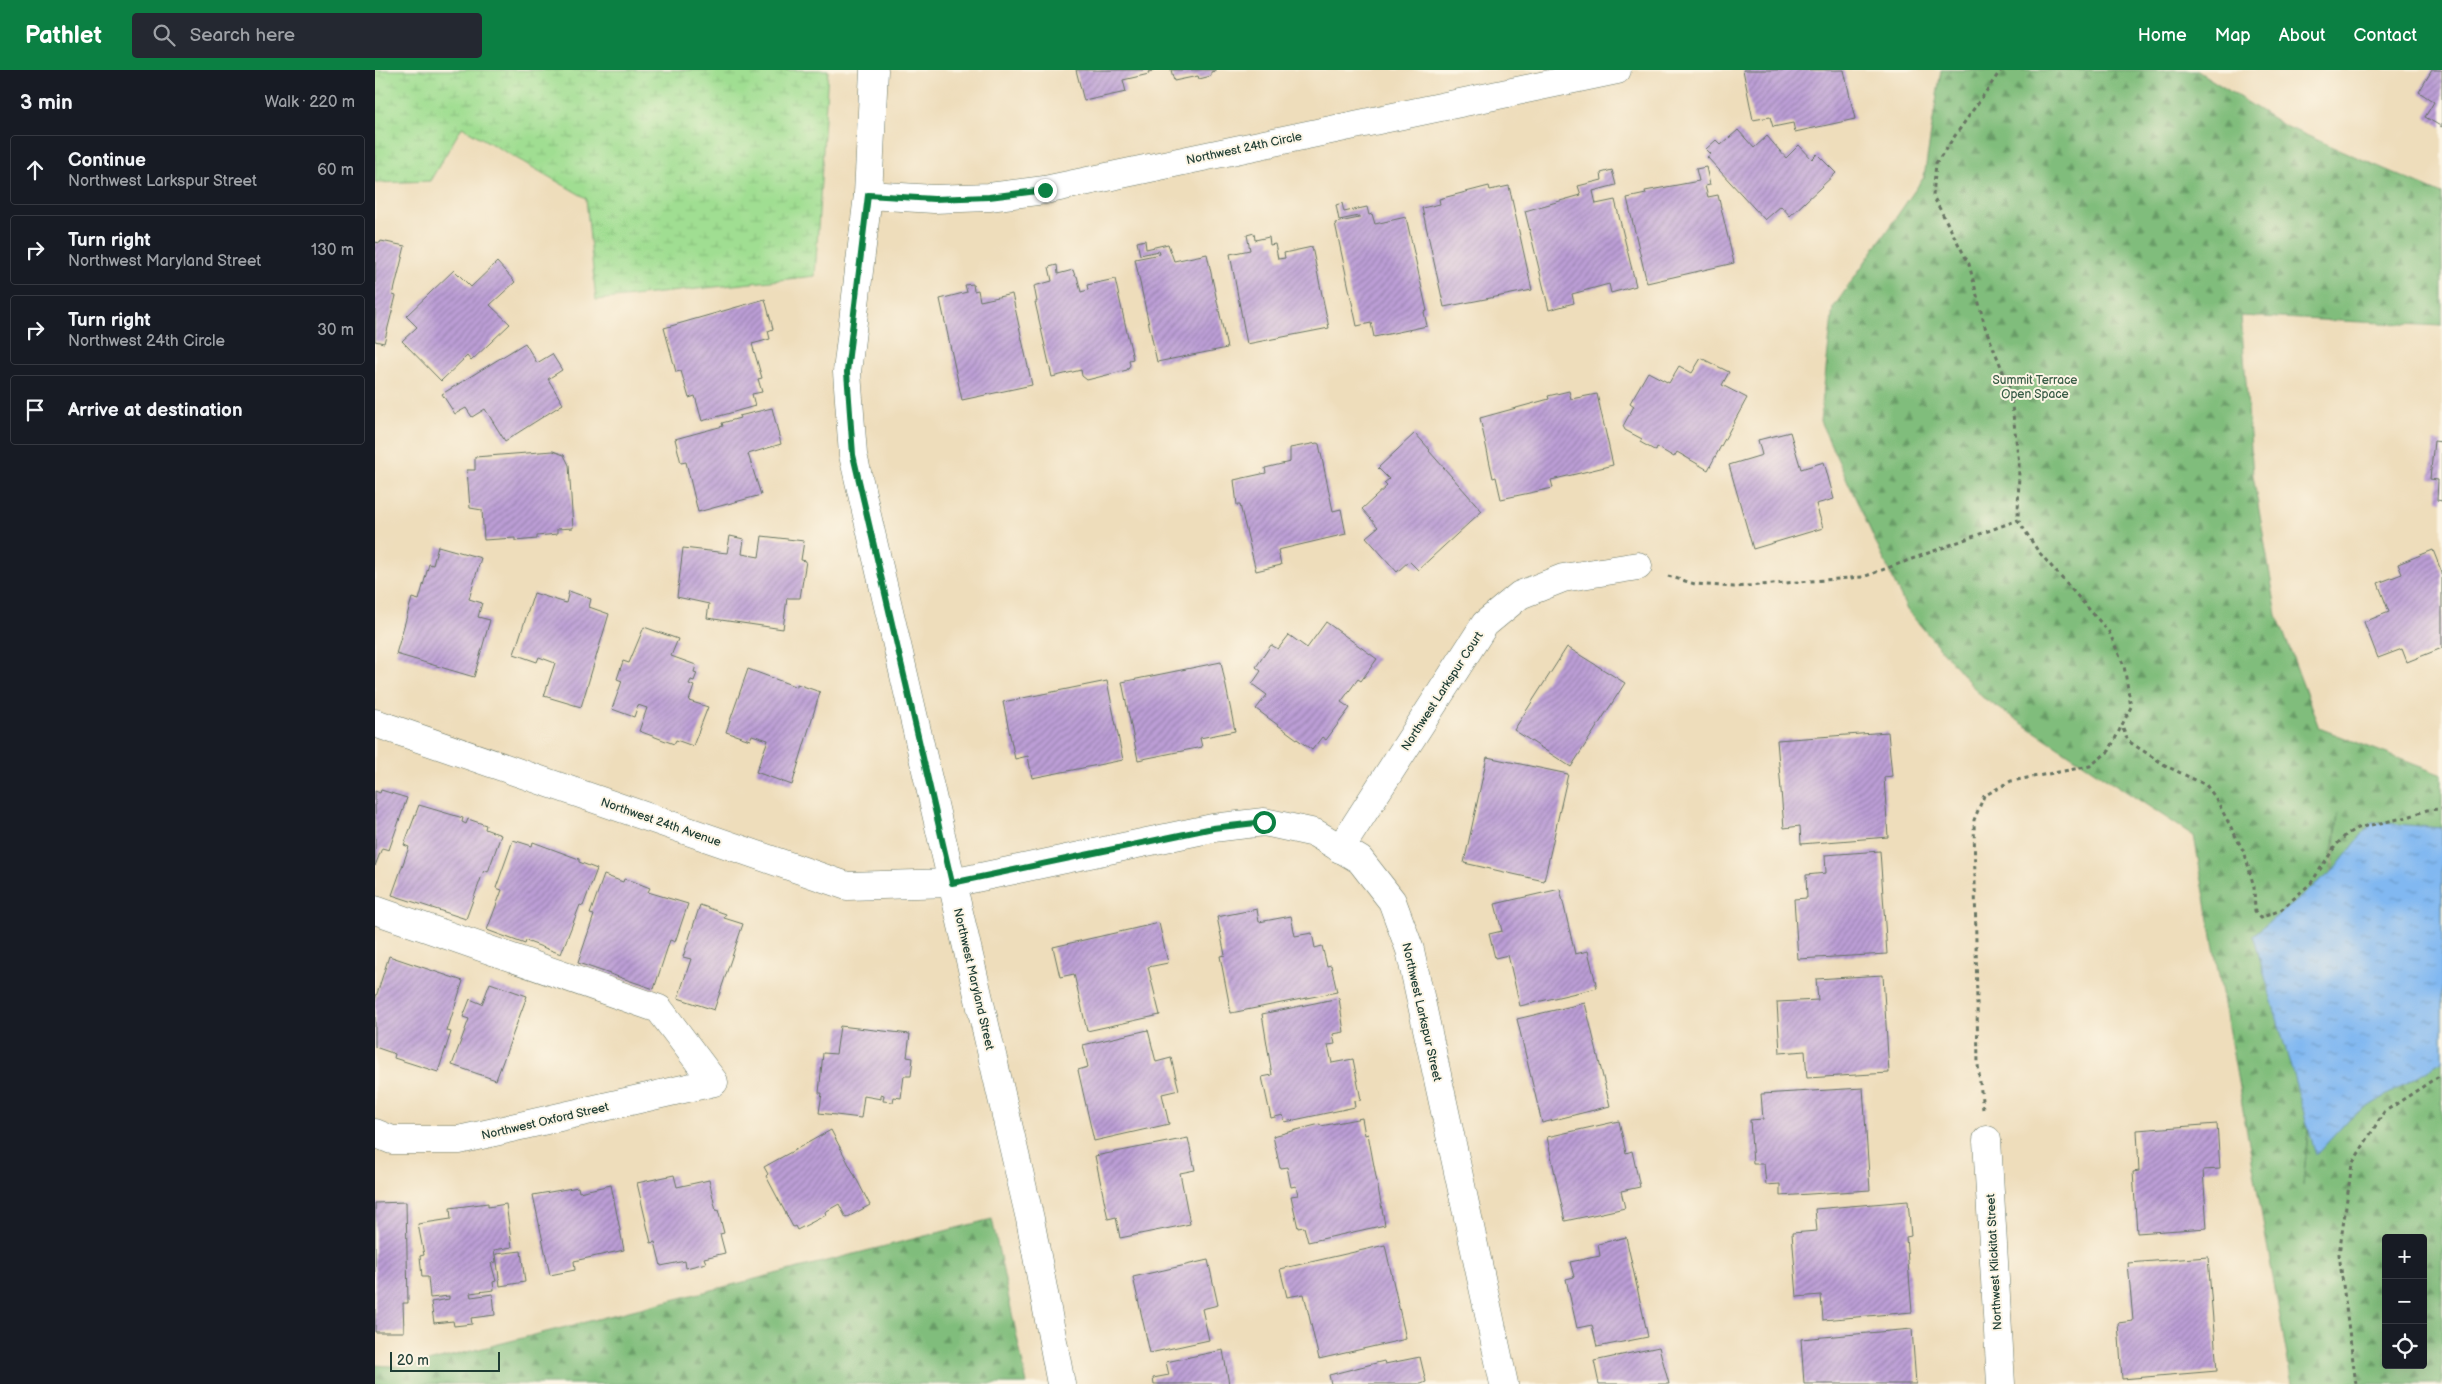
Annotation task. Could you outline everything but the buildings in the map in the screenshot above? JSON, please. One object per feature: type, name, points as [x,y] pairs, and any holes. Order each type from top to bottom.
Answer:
[{"type":"street","name":"Northwest Maryland Street","points":[[874,70],[868,195],[847,372],[853,455],[1030,1219],[1061,1384]]},
{"type":"street","name":"Northwest 24th Circle","points":[[868,195],[934,199],[989,197],[1045,190],[1617,70]]},
{"type":"street","name":"Northwest Larkspur Court","points":[[1341,849],[1485,624],[1520,595],[1563,578],[1638,566]]},
{"type":"street","name":"Northwest 24th Avenue","points":[[375,723],[847,886],[952,883]]},
{"type":"street","name":"Northwest Larkspur Street","points":[[952,883],[1213,828],[1264,822],[1315,833],[1360,860],[1392,901],[1409,950],[1504,1384]]},
{"type":"street","name":"Northwest Oxford Street","points":[[375,910],[659,1009],[714,1082],[459,1140],[391,1140],[375,1134]]},
{"type":"street","name":"Northwest Klickitat Street","points":[[1987,1140],[2001,1384]]},
{"type":"path","points":[[1987,1140],[1978,1064],[1974,820],[1984,796],[2011,781],[2090,766],[2109,751],[2123,727],[2131,706],[2124,666],[2109,632],[2038,551],[2018,520],[2019,464],[2010,389],[1985,327],[1969,264],[1933,196],[1937,163],[2001,70]]},
{"type":"path","points":[[1638,566],[1695,584],[1734,587],[1863,576],[2018,520]]},
{"type":"path","points":[[2123,727],[2128,741],[2167,767],[2206,785],[2215,796],[2245,854],[2254,887],[2255,912],[2260,918],[2281,910],[2311,883],[2336,845],[2347,834],[2357,828],[2408,817],[2427,810],[2442,809]]},
{"type":"path","points":[[2356,1384],[2339,1254],[2352,1164],[2384,1112],[2442,1074]]},
{"type":"green space","points":[[375,70],[828,70],[815,276],[596,300],[586,198],[462,127],[430,181],[375,183]]},
{"type":"green space","name":"Summit Terrace Open Space","points":[[1941,70],[2196,70],[2285,126],[2442,194],[2442,326],[2241,316],[2253,475],[2277,615],[2319,728],[2442,775],[2442,1384],[2292,1384],[2194,836],[1982,697],[1907,610],[1820,421],[1833,308],[1924,177]],"holes":[[[2338,814],[2303,1186],[2332,858]]]},
{"type":"green space","points":[[992,1219],[1027,1384],[375,1384],[375,1365],[408,1367]]},
{"type":"water","points":[[2372,822],[2442,828],[2442,1061],[2350,1118],[2316,1155],[2253,935],[2333,871]]},
{"type":"route","points":[[1045,190],[989,197],[934,199],[868,195],[847,372],[853,455],[952,883],[1213,828],[1264,822]]}]
